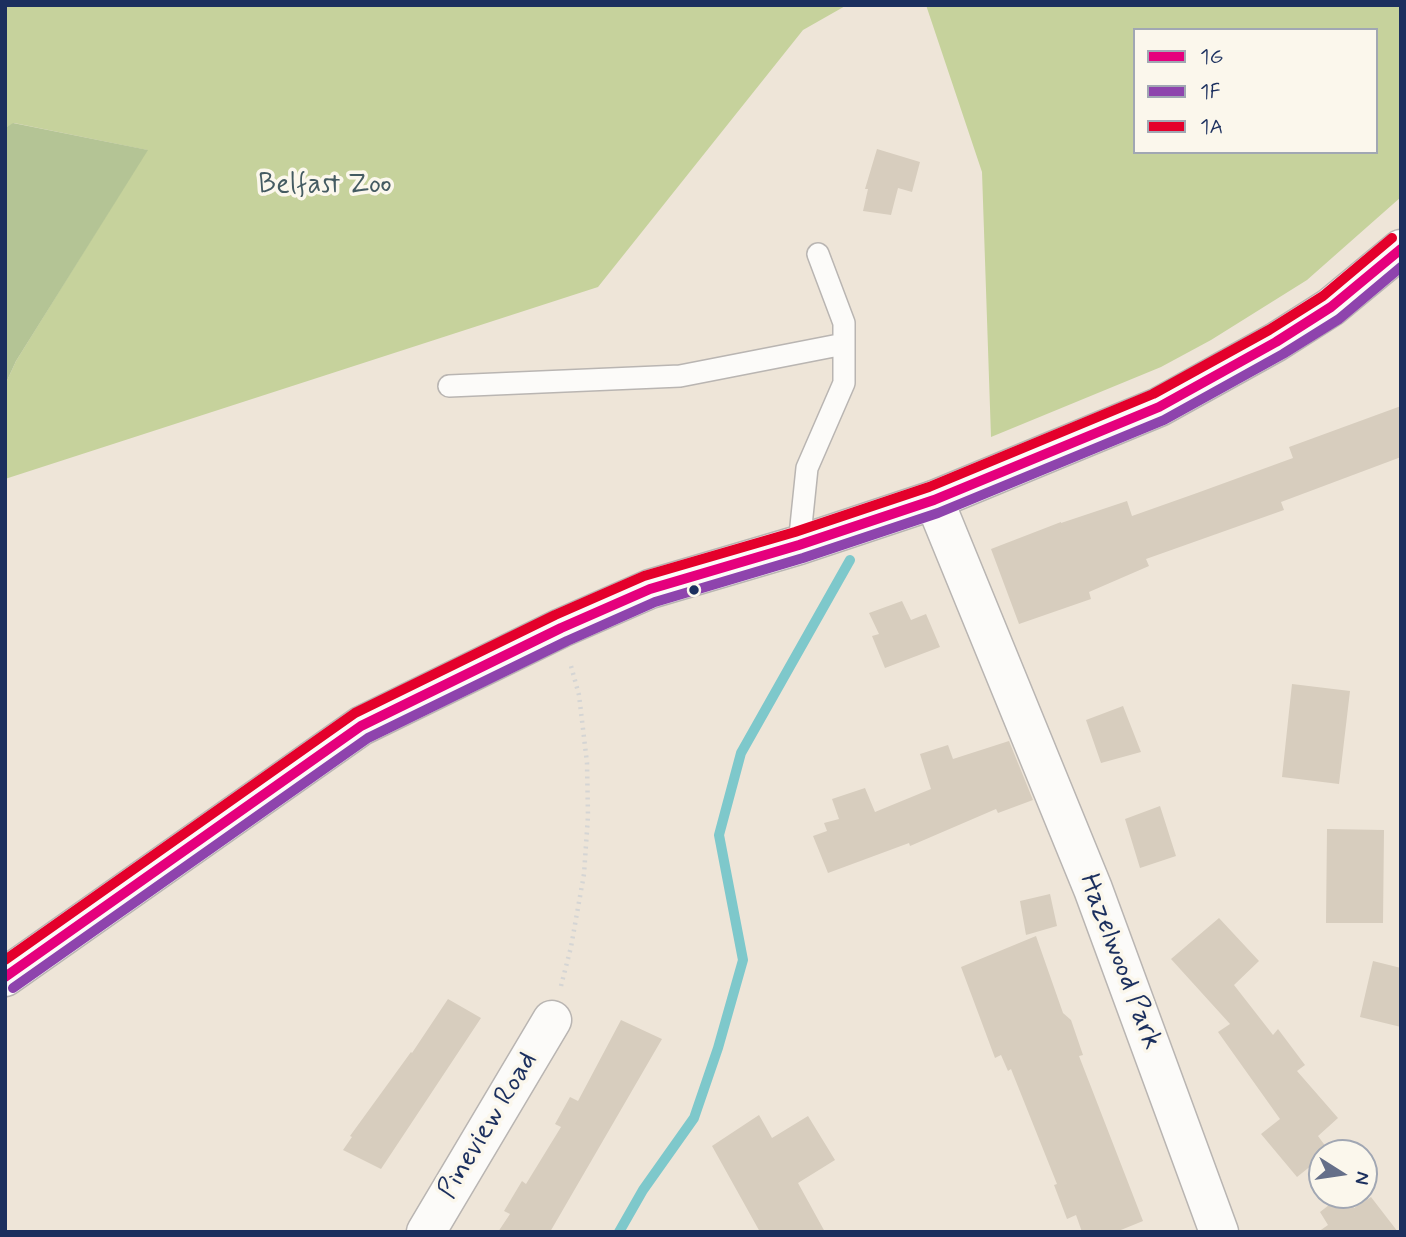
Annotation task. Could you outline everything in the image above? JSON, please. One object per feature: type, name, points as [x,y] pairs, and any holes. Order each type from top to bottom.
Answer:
[{"type":"main road","points":[[5,977],[361,726],[561,628],[650,589],[799,545],[934,500],[1159,407],[1276,342],[1331,307],[1401,249]]},
{"type":"main road","name":"Hazelwood Park","points":[[934,500],[1093,889],[1219,1232]]},
{"type":"main road","name":"Pineview Road","points":[[426,1232],[552,1020]]},
{"type":"lane","points":[[799,545],[807,468],[844,383],[844,323],[818,254]]},
{"type":"lane","points":[[449,386],[680,376],[844,344]]},
{"type":"path","points":[[552,1020],[571,947],[584,874],[588,816],[587,763],[579,695],[561,628]]},
{"type":"green space","name":"Belfast Zoo","points":[[5,5],[847,5],[803,30],[598,287],[5,479],[5,385],[16,361],[147,150],[14,123],[5,128]]},
{"type":"green space","points":[[926,5],[1401,5],[1401,197],[1307,280],[1211,340],[1161,367],[991,437],[982,172]]},
{"type":"green space","points":[[13,123],[148,150],[16,361],[5,385],[5,128]]},
{"type":"building","points":[[877,149],[920,162],[912,192],[898,188],[891,215],[863,211],[868,189],[865,189]]},
{"type":"building","points":[[1401,406],[1401,457],[1281,502],[1284,510],[1146,559],[1149,566],[1089,592],[1091,599],[1019,624],[991,549],[1061,522],[1127,501],[1132,516],[1293,458],[1289,447]]},
{"type":"building","points":[[902,601],[911,620],[926,614],[940,647],[885,668],[872,636],[879,634],[869,613]]},
{"type":"building","points":[[1292,684],[1350,691],[1339,784],[1282,777]]},
{"type":"building","points":[[1123,706],[1141,752],[1101,763],[1086,720]]},
{"type":"building","points":[[1009,741],[1033,800],[998,813],[996,809],[910,846],[909,843],[828,873],[813,836],[827,831],[824,823],[839,819],[832,799],[865,788],[875,812],[931,789],[920,754],[948,745],[953,759]]},
{"type":"building","points":[[1160,806],[1176,856],[1140,868],[1125,819]]},
{"type":"building","points":[[1327,829],[1384,830],[1383,923],[1326,923]]},
{"type":"building","points":[[1050,894],[1057,926],[1026,935],[1020,901]]},
{"type":"building","points":[[1219,918],[1259,961],[1234,985],[1273,1035],[1278,1029],[1305,1065],[1297,1071],[1338,1118],[1318,1136],[1320,1139],[1308,1139],[1308,1168],[1297,1177],[1261,1134],[1280,1119],[1218,1032],[1230,1024],[1171,959]]},
{"type":"building","points":[[1036,936],[1063,1013],[1071,1020],[1083,1055],[1079,1056],[1143,1221],[1116,1232],[1082,1232],[1076,1215],[1067,1219],[1054,1185],[1057,1184],[1011,1069],[1008,1071],[1001,1055],[995,1058],[961,967]]},
{"type":"building","points":[[1373,961],[1401,968],[1401,1027],[1360,1017]]},
{"type":"building","points":[[448,999],[481,1018],[381,1169],[343,1150],[352,1137],[350,1136],[412,1053]]},
{"type":"building","points":[[621,1020],[662,1039],[550,1232],[498,1232],[510,1214],[504,1211],[522,1181],[526,1184],[561,1127],[555,1124],[570,1097],[578,1101]]},
{"type":"building","points":[[759,1115],[772,1138],[808,1116],[835,1160],[798,1183],[825,1232],[760,1232],[712,1146]]},
{"type":"building","points":[[1378,1206],[1398,1232],[1318,1232],[1328,1225],[1320,1212],[1324,1209],[1378,1209]]},
{"type":"waterway","points":[[619,1232],[643,1190],[694,1118],[718,1048],[743,960],[719,835],[741,753],[850,560]]},
{"type":"transit line","name":"1A","points":[[5,960],[355,713],[555,615],[644,576],[795,532],[929,487],[1153,394],[1269,330],[1323,296],[1392,238]]},
{"type":"transit line","name":"1G","points":[[5,977],[361,726],[561,628],[650,589],[799,545],[934,500],[1159,407],[1276,342],[1331,307],[1401,249]]},
{"type":"transit line","name":"1F","points":[[13,988],[368,738],[567,641],[655,602],[803,558],[938,513],[1164,420],[1283,354],[1339,319],[1401,267]]}]
